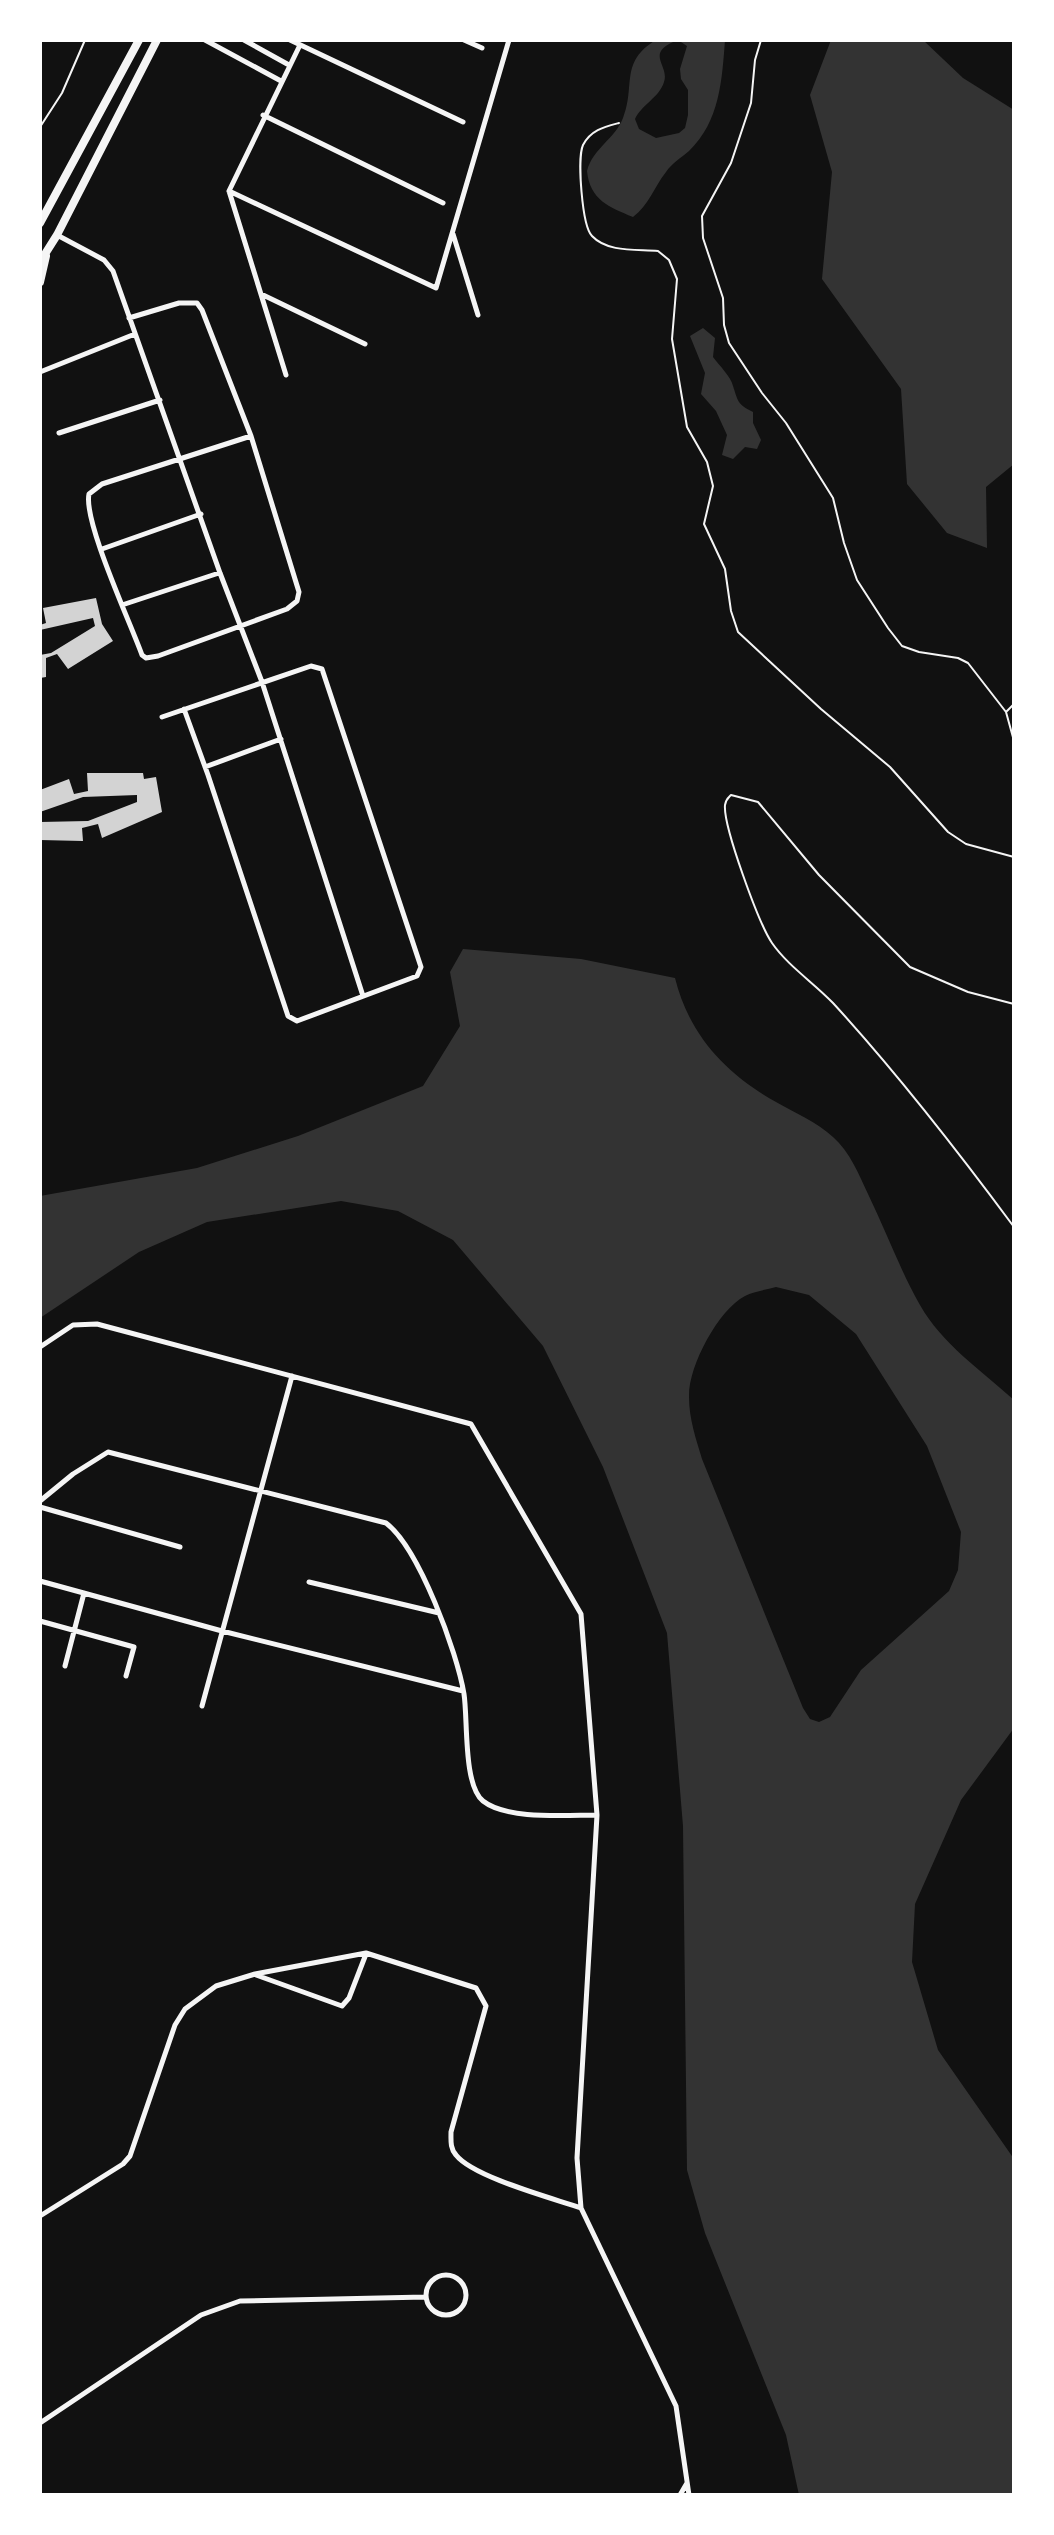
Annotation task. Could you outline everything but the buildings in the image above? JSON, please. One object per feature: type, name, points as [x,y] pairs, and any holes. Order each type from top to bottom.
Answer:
[{"type":"highway","points":[[40,223],[139,40]]},
{"type":"highway","points":[[40,262],[57,235],[157,40]]},
{"type":"highway","points":[[40,282],[47,252]]},
{"type":"street","points":[[205,40],[281,81]]},
{"type":"street","points":[[244,40],[289,65]]},
{"type":"street","points":[[290,40],[463,122]]},
{"type":"street","points":[[464,40],[482,48]]},
{"type":"street","points":[[229,191],[436,288],[509,40]]},
{"type":"street","points":[[286,375],[229,191],[263,115],[300,45]]},
{"type":"street","points":[[263,115],[443,203]]},
{"type":"street","points":[[452,233],[478,315]]},
{"type":"street","points":[[57,235],[104,260],[113,271],[262,682],[363,996]]},
{"type":"street","points":[[260,294],[365,344]]},
{"type":"street","points":[[129,318],[179,303],[197,303],[202,310],[251,436],[299,597],[287,609],[146,658],[142,655],[102,549],[88,503],[91,491],[102,484],[251,436]]},
{"type":"street","points":[[40,372],[135,334]]},
{"type":"street","points":[[59,433],[160,400]]},
{"type":"street","points":[[102,549],[201,514]]},
{"type":"street","points":[[122,605],[220,573]]},
{"type":"street","points":[[162,717],[184,709],[262,682],[311,666],[322,669],[421,967],[417,976],[297,1021],[288,1016],[184,709]]},
{"type":"street","points":[[205,767],[281,739]]},
{"type":"street","points":[[40,1347],[73,1325],[97,1324],[471,1424],[581,1614],[597,1815],[577,2158],[581,2208],[676,2406],[689,2495]]},
{"type":"street","points":[[202,1706],[292,1376]]},
{"type":"street","points":[[40,1501],[73,1474],[108,1452],[386,1523],[406,1545],[440,1613],[464,1691],[472,1784],[481,1799],[505,1811],[597,1815]]},
{"type":"street","points":[[40,1507],[180,1547]]},
{"type":"street","points":[[40,1581],[222,1631],[464,1691]]},
{"type":"street","points":[[309,1582],[440,1613]]},
{"type":"street","points":[[65,1666],[84,1593]]},
{"type":"street","points":[[40,1621],[134,1647],[126,1676]]},
{"type":"street","points":[[40,2216],[123,2164],[130,2156],[175,2025],[185,2009],[216,1986],[255,1974],[366,1953],[476,1988],[483,1996],[486,2006],[451,2132],[450,2146],[456,2156],[472,2170],[581,2208]]},
{"type":"street","points":[[255,1974],[342,2006],[349,1998],[366,1953]]},
{"type":"street","points":[[446,2274],[462,2283],[466,2295],[457,2312],[444,2315],[431,2310],[425,2297],[429,2283],[446,2274]]},
{"type":"street","points":[[40,2423],[201,2315],[240,2301],[425,2297]]},
{"type":"street","points":[[680,2495],[687,2483]]},
{"type":"lane","points":[[40,127],[62,93],[85,40]]},
{"type":"path","points":[[761,40],[755,60],[751,103],[731,163],[702,216],[703,238],[723,298],[724,325],[729,343],[786,423],[833,498],[857,580],[888,628],[902,646],[968,663],[1006,712],[1014,741]]},
{"type":"path","points":[[619,123],[598,129],[582,146],[585,223],[593,237],[623,250],[658,251],[674,268],[677,279],[672,339],[687,427],[707,462],[713,486],[704,524],[725,569],[731,611],[738,632],[821,709],[890,767],[948,832],[966,844],[1014,857]]},
{"type":"path","points":[[1006,712],[1014,704]]},
{"type":"path","points":[[1014,1004],[968,992],[910,967],[819,875],[758,802],[731,795],[727,799],[725,808],[738,861],[772,944],[833,1003],[945,1134],[1014,1227]]},
{"type":"shaded area","points":[[656,40],[678,40],[725,40],[718,99],[707,127],[689,151],[668,169],[633,217],[609,206],[597,196],[587,171],[594,156],[623,118],[630,75],[644,48]],"holes":[[[678,40],[687,46],[680,69],[681,79],[688,90],[685,128],[679,133],[656,138],[639,129],[635,119],[664,82],[660,60],[662,50]]]},
{"type":"shaded area","points":[[831,40],[923,40],[963,78],[1014,110],[1014,464],[986,487],[987,548],[947,533],[907,484],[901,389],[822,279],[832,172],[810,95]]},
{"type":"shaded area","points":[[703,328],[715,338],[713,357],[730,379],[739,402],[753,412],[753,423],[761,440],[757,449],[745,447],[733,459],[722,455],[727,435],[716,411],[701,394],[705,373],[690,336]]},
{"type":"shaded area","points":[[463,949],[581,959],[675,978],[690,1017],[712,1051],[741,1079],[820,1127],[844,1150],[854,1164],[913,1292],[929,1319],[963,1356],[1014,1400],[1014,1728],[961,1800],[915,1904],[912,1962],[938,2050],[1014,2159],[1014,2495],[799,2495],[786,2435],[705,2233],[687,2170],[683,1826],[667,1633],[603,1467],[543,1346],[453,1240],[398,1211],[341,1201],[207,1222],[139,1252],[40,1318],[40,1196],[197,1168],[298,1136],[423,1086],[460,1026],[450,972]],"holes":[[[776,1287],[809,1295],[856,1334],[927,1446],[961,1532],[958,1570],[949,1591],[861,1670],[830,1717],[819,1722],[810,1719],[803,1708],[702,1459],[689,1397],[694,1371],[706,1340],[735,1303],[749,1294]]]}]
